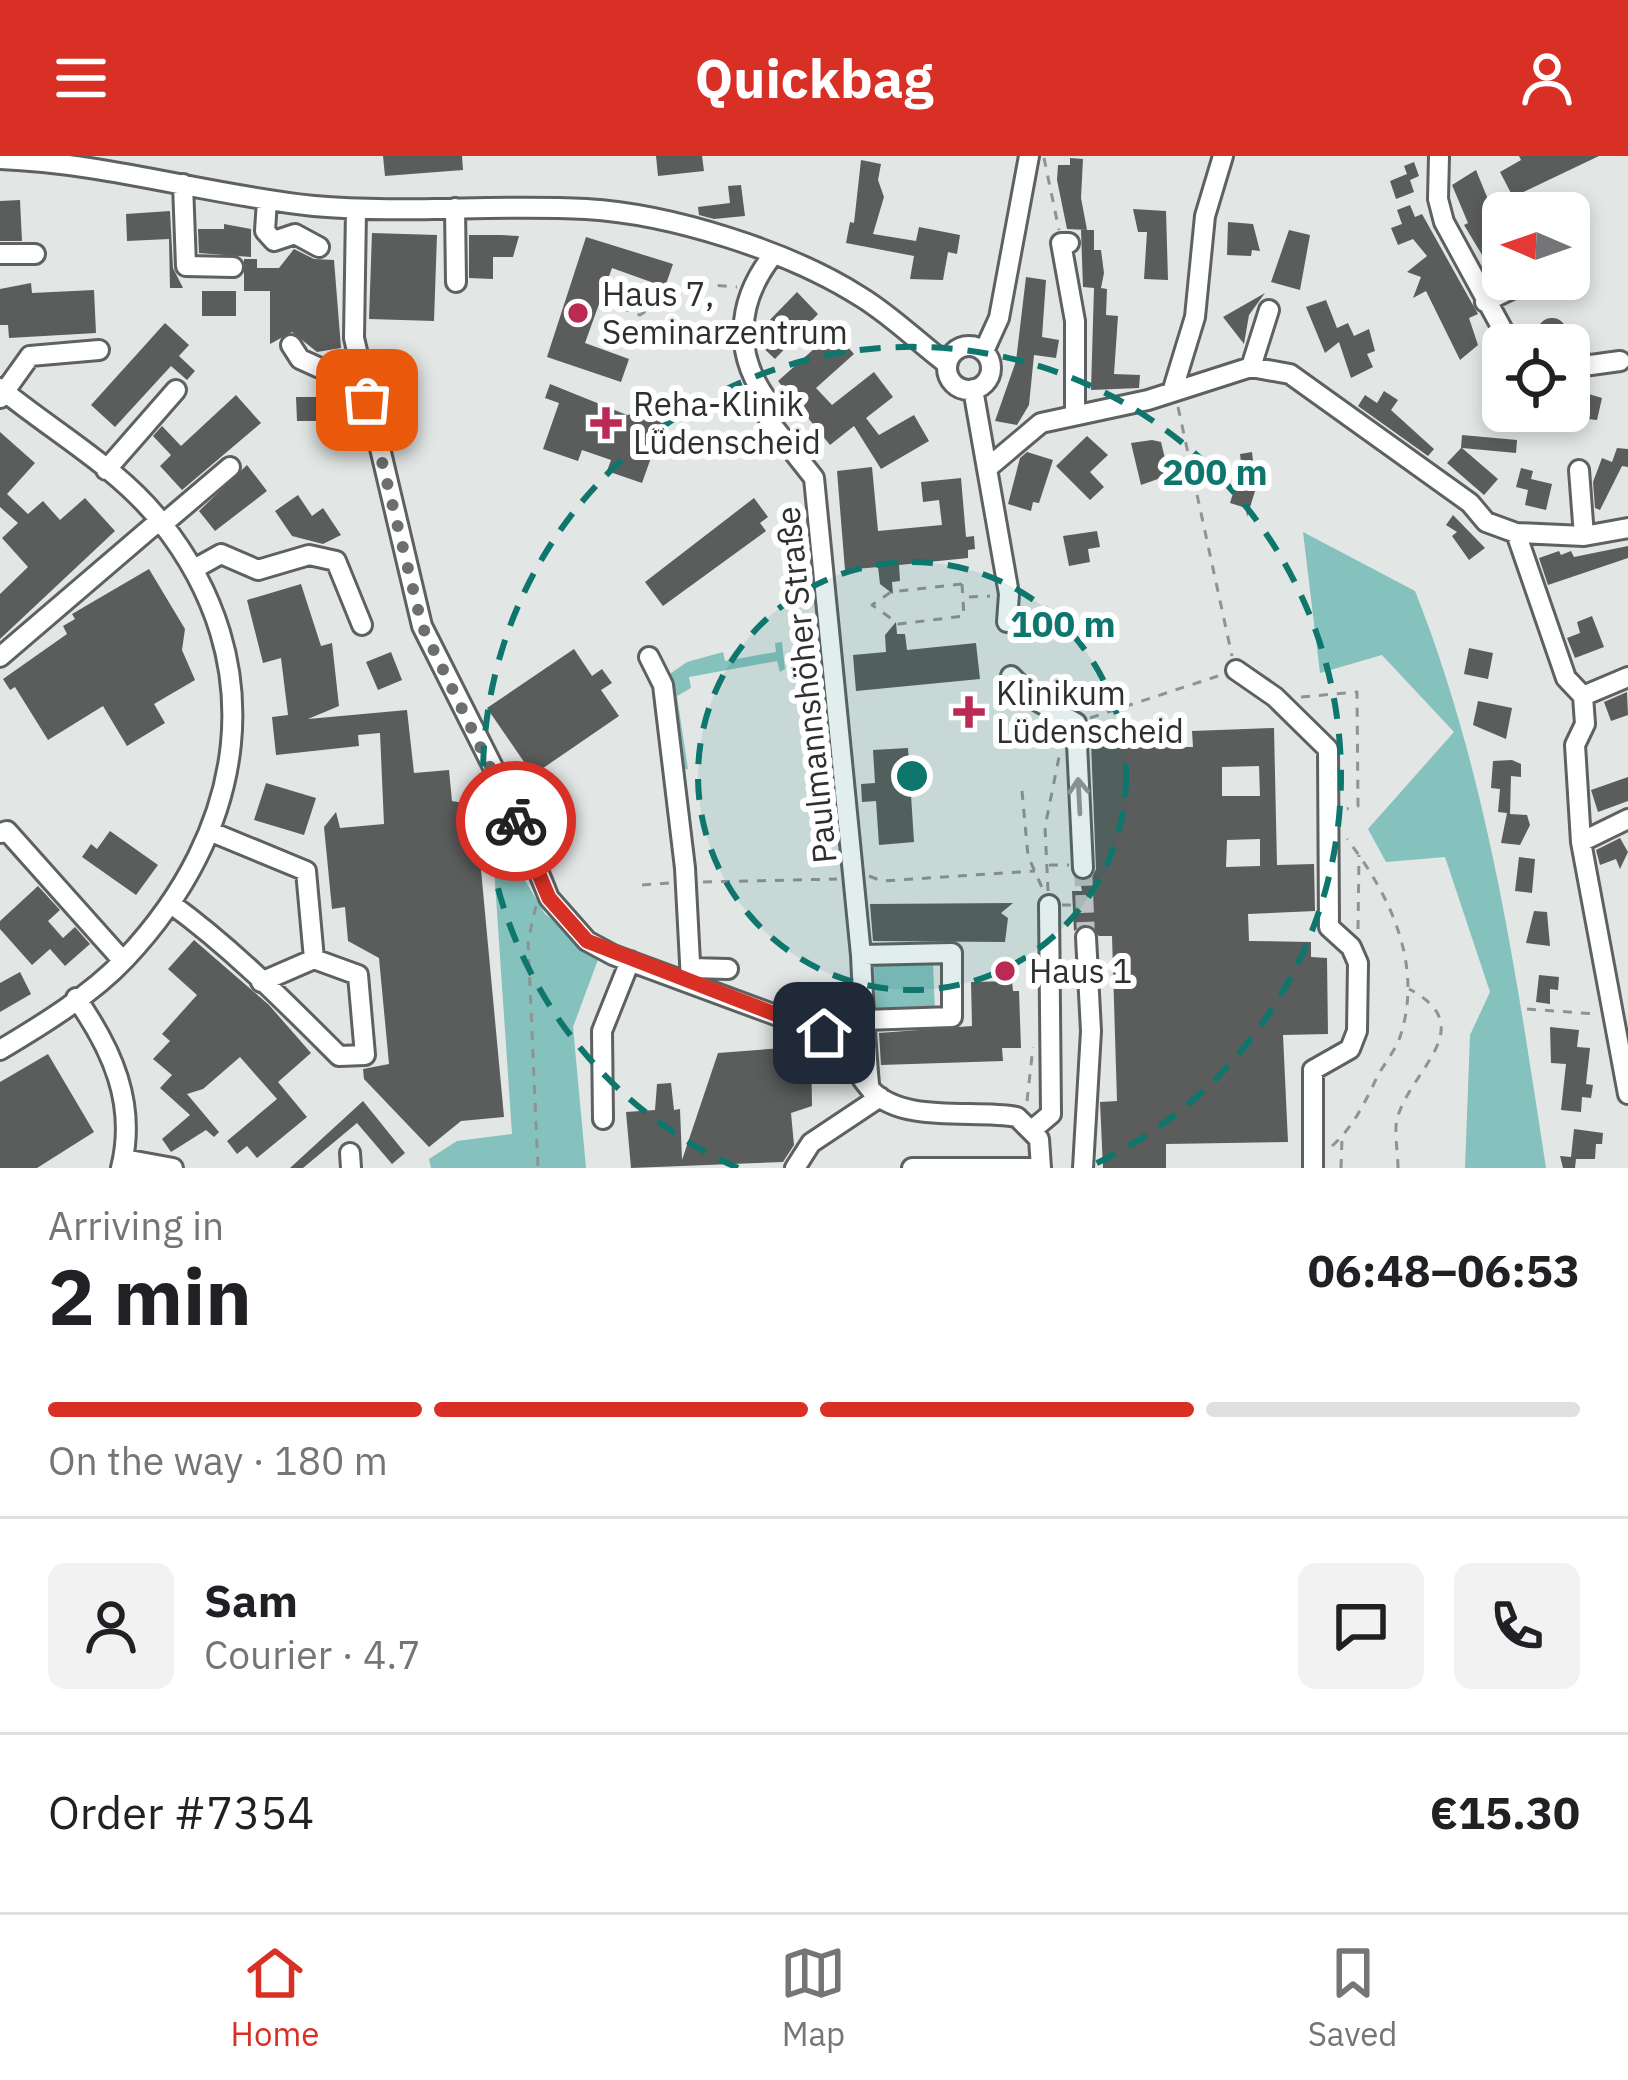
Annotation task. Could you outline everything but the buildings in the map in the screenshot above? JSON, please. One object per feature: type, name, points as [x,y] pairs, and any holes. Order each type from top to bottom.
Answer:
[{"type":"street","points":[[974,389],[990,373],[984,351],[998,318],[1029,156]]},
{"type":"street","points":[[1173,388],[1195,317],[1205,216],[1223,156]]},
{"type":"street","points":[[1439,156],[1438,199],[1444,222],[1498,324]]},
{"type":"street","points":[[0,159],[82,165],[266,200],[356,210],[601,211],[661,221],[773,256],[862,297],[947,364],[953,384],[974,389]]},
{"type":"street","points":[[183,184],[186,266],[233,267]]},
{"type":"street","points":[[266,200],[265,230],[274,241],[295,234],[319,247]]},
{"type":"street","points":[[455,208],[456,282]]},
{"type":"street","points":[[356,210],[354,338],[422,626],[509,801],[540,881],[561,915],[587,941],[630,961],[691,974],[824,1033],[848,1054],[874,1093],[906,1109],[1024,1123],[1051,1114],[1049,905]]},
{"type":"street","points":[[1065,243],[1075,321],[1075,413]]},
{"type":"street","points":[[0,254],[35,254]]},
{"type":"street","name":"Paulmannshöher Straße","points":[[773,256],[750,290],[740,330],[753,382],[771,405],[769,421],[814,478],[874,1093]]},
{"type":"street","points":[[1485,302],[1489,300]]},
{"type":"street","points":[[1251,367],[1269,310]]},
{"type":"street","points":[[291,345],[300,359],[320,368]]},
{"type":"street","points":[[947,364],[961,347],[984,351]]},
{"type":"street","points":[[0,1050],[123,961],[170,903],[209,831],[227,781],[234,706],[225,649],[194,569],[161,522],[106,470],[2,392],[30,356],[99,350]]},
{"type":"street","points":[[1590,365],[1620,361]]},
{"type":"street","points":[[990,466],[1041,423],[1148,400],[1173,388],[1251,367],[1290,374],[1470,503],[1486,522],[1516,533],[1584,536],[1628,528]]},
{"type":"street","points":[[974,389],[1010,594],[1007,622]]},
{"type":"street","points":[[106,470],[176,390]]},
{"type":"street","points":[[0,657],[230,467]]},
{"type":"street","points":[[1580,470],[1584,536]]},
{"type":"street","points":[[1516,533],[1566,678],[1583,696],[1585,724],[1575,745],[1581,842],[1628,1094]]},
{"type":"street","points":[[194,569],[221,554],[258,570],[309,555],[336,561],[362,626]]},
{"type":"street","points":[[649,658],[663,685],[686,882],[691,974]]},
{"type":"street","points":[[1236,670],[1275,697],[1328,749],[1329,927],[1351,947],[1358,963],[1357,1031],[1350,1049],[1313,1070],[1312,1166]]},
{"type":"street","points":[[1011,676],[1034,699],[1076,723],[1082,866]]},
{"type":"street","points":[[1583,696],[1628,676]]},
{"type":"street","points":[[1581,842],[1628,819]]},
{"type":"street","points":[[209,831],[306,872],[314,959]]},
{"type":"street","points":[[0,833],[7,832],[123,961]]},
{"type":"street","points":[[170,903],[245,961],[261,982],[339,1056],[365,1055],[358,975],[314,959],[261,982]]},
{"type":"street","points":[[1083,1168],[1091,1031],[1087,937]]},
{"type":"street","points":[[862,955],[952,953],[952,1017],[864,1020]]},
{"type":"street","points":[[603,1119],[602,1030],[630,961]]},
{"type":"street","points":[[691,974],[728,969]]},
{"type":"street","points":[[76,998],[118,1067],[127,1113],[123,1163],[173,1168]]},
{"type":"street","points":[[795,1168],[811,1143],[874,1093]]},
{"type":"street","points":[[912,1168],[1041,1168],[1039,1138],[1024,1123]]},
{"type":"path","points":[[1042,156],[1065,243]]},
{"type":"path","points":[[604,301],[640,315],[689,284],[750,290]]},
{"type":"path","points":[[1049,905],[1045,826],[1056,757],[1076,723],[1236,670],[1173,388]]},
{"type":"path","points":[[962,584],[966,598],[964,616],[899,624],[872,605],[891,592],[962,584]]},
{"type":"path","points":[[966,598],[1010,594]]},
{"type":"path","points":[[1275,697],[1357,692],[1358,806],[1328,814],[1386,892],[1406,957],[1407,988],[1399,1039],[1342,1136],[1312,1166]]},
{"type":"path","points":[[1022,790],[1035,871],[1049,905]]},
{"type":"path","points":[[1351,947],[1360,906],[1359,854]]},
{"type":"path","points":[[1047,866],[1082,866]]},
{"type":"path","points":[[686,882],[856,875],[882,880],[1035,871]]},
{"type":"path","points":[[538,1168],[529,941],[540,881]]},
{"type":"path","points":[[642,885],[662,884]]},
{"type":"path","points":[[1398,1168],[1397,1119],[1442,1036],[1440,1016],[1426,998],[1407,988]]},
{"type":"path","points":[[1527,1010],[1610,1015]]},
{"type":"path","points":[[1024,1123],[1030,1096],[1030,1049],[1052,1030]]},
{"type":"path","points":[[1341,1168],[1342,1136]]},
{"type":"shaded area","points":[[1303,532],[1415,591],[1481,803],[1511,948],[1546,1168],[1465,1168],[1470,1035],[1490,992],[1445,857],[1386,862],[1368,829],[1454,732],[1382,655],[1320,673]]},
{"type":"shaded area","points":[[782,642],[785,669],[780,672],[777,661],[689,677],[691,688],[677,696],[688,769],[679,770],[667,676],[687,662],[723,652],[725,661],[776,652],[775,643]]},
{"type":"shaded area","points":[[491,823],[545,914],[599,957],[573,1027],[586,1168],[431,1168],[429,1159],[457,1141],[512,1134]]},
{"type":"shaded area","points":[[933,965],[935,1010],[875,1012],[874,966]]},
{"type":"tunnel","points":[[1083,868],[1086,937]]},
{"type":"way so far","points":[[367,400],[422,626],[516,821]]},
{"type":"place","name":"Haus 7, Seminarzentrum","points":[[578,313]]},
{"type":"place","name":"Reha-Klinik Lüdenscheid","points":[[606,423]]},
{"type":"place","name":"Klinikum Lüdenscheid","points":[[969,712]]},
{"type":"place","name":"Haus 1","points":[[1005,971]]},
{"type":"route","points":[[516,821],[549,898],[587,941],[613,955],[824,1033]]}]
